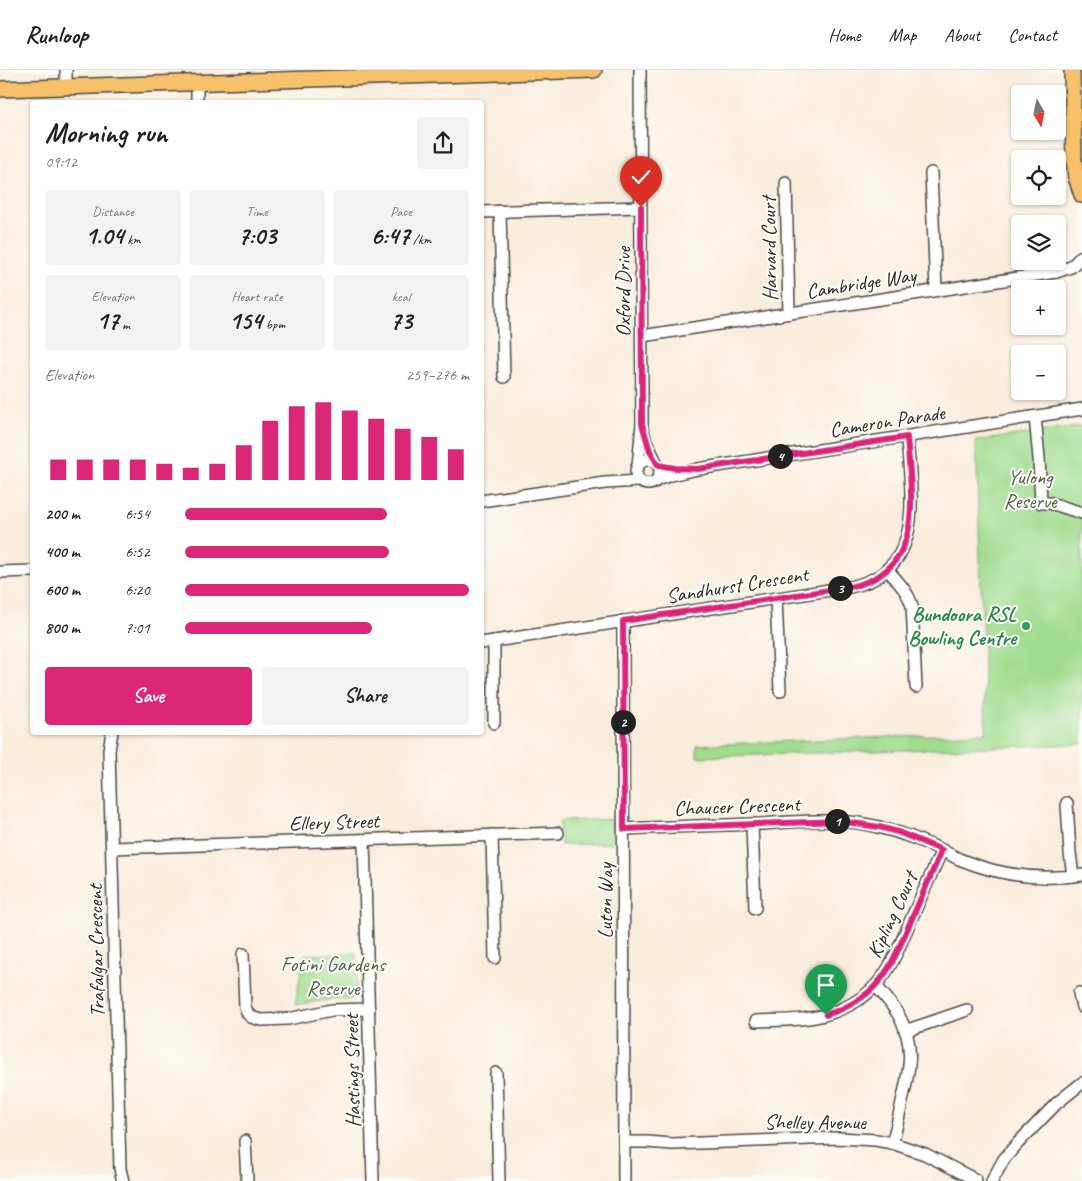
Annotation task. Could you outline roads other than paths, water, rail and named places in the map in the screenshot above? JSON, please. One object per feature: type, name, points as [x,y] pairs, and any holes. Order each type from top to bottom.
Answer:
[{"type":"main road","points":[[0,88],[594,70]]},
{"type":"main road","points":[[1072,70],[1074,159],[1076,177],[1082,195]]},
{"type":"street","points":[[66,70],[66,86]]},
{"type":"street","name":"Oxford Drive","points":[[637,468],[642,424],[640,70]]},
{"type":"street","points":[[197,83],[197,100]]},
{"type":"street","points":[[931,173],[936,290]]},
{"type":"street","name":"Harvard Court","points":[[786,183],[789,313]]},
{"type":"street","points":[[484,212],[641,207]]},
{"type":"street","points":[[500,211],[504,377]]},
{"type":"street","name":"Cambridge Way","points":[[642,336],[1056,272],[1071,267],[1082,256]]},
{"type":"street","name":"Cameron Parade","points":[[659,479],[698,469],[1082,410]]},
{"type":"street","points":[[1035,417],[1041,504],[1050,503],[1082,513]]},
{"type":"street","name":"Oxford Drive","points":[[642,424],[646,441],[657,464]]},
{"type":"street","name":"Sandhurst Crescent","points":[[484,643],[861,584],[879,576],[898,557],[904,548],[910,526],[910,481],[907,437]]},
{"type":"street","points":[[484,501],[605,483],[640,481],[650,485],[659,479],[661,472],[657,464],[648,460],[640,463],[637,468],[637,478],[640,481]]},
{"type":"street","name":"Cameron Parade","points":[[657,464],[675,468],[698,469]]},
{"type":"street","points":[[605,483],[637,468]]},
{"type":"street","points":[[887,569],[906,591],[912,606],[916,687]]},
{"type":"street","points":[[0,572],[30,571]]},
{"type":"street","points":[[776,598],[780,691]]},
{"type":"street","name":"Luton Way","points":[[623,621],[624,1181]]},
{"type":"street","points":[[494,641],[494,723]]},
{"type":"street","name":"Trafalgar Crescent","points":[[112,735],[109,750],[120,1169],[118,1181]]},
{"type":"street","points":[[1067,802],[1070,853],[1078,875]]},
{"type":"street","name":"Chaucer Crescent","points":[[624,829],[825,821],[859,823],[898,832],[976,865],[1008,874],[1040,877],[1078,875]]},
{"type":"street","points":[[752,824],[755,908]]},
{"type":"street","name":"Ellery Street","points":[[112,848],[558,833]]},
{"type":"street","points":[[492,836],[495,958]]},
{"type":"street","name":"Hastings Street","points":[[364,840],[373,1181]]},
{"type":"street","name":"Kipling Court","points":[[756,1021],[799,1019],[826,1015],[853,1003],[876,986],[899,949],[942,850]]},
{"type":"street","points":[[243,954],[244,1007],[248,1014],[256,1019],[288,1019],[325,1011],[369,1009]]},
{"type":"street","points":[[876,986],[894,1006],[905,1030],[908,1044],[910,1067],[892,1143]]},
{"type":"street","points":[[1079,993],[1082,1007]]},
{"type":"street","points":[[905,1030],[967,1010]]},
{"type":"street","points":[[496,1073],[499,1181]]},
{"type":"street","points":[[979,1180],[1004,1160],[1038,1121],[1057,1103],[1080,1087]]},
{"type":"street","name":"Shelley Avenue","points":[[624,1145],[647,1142],[672,1144],[838,1138],[876,1140],[892,1143],[925,1154],[979,1180]]},
{"type":"street","points":[[246,1140],[247,1181]]},
{"type":"street","name":"Trafalgar Crescent","points":[[120,1169],[123,1181]]},
{"type":"place","name":"Bundoora RSL Bowling Centre","points":[[1026,626]]},
{"type":"park label","name":"Yulong Reserve","points":[[1030,489]]},
{"type":"park label","name":"Fotini Gardens Reserve","points":[[333,976]]}]
